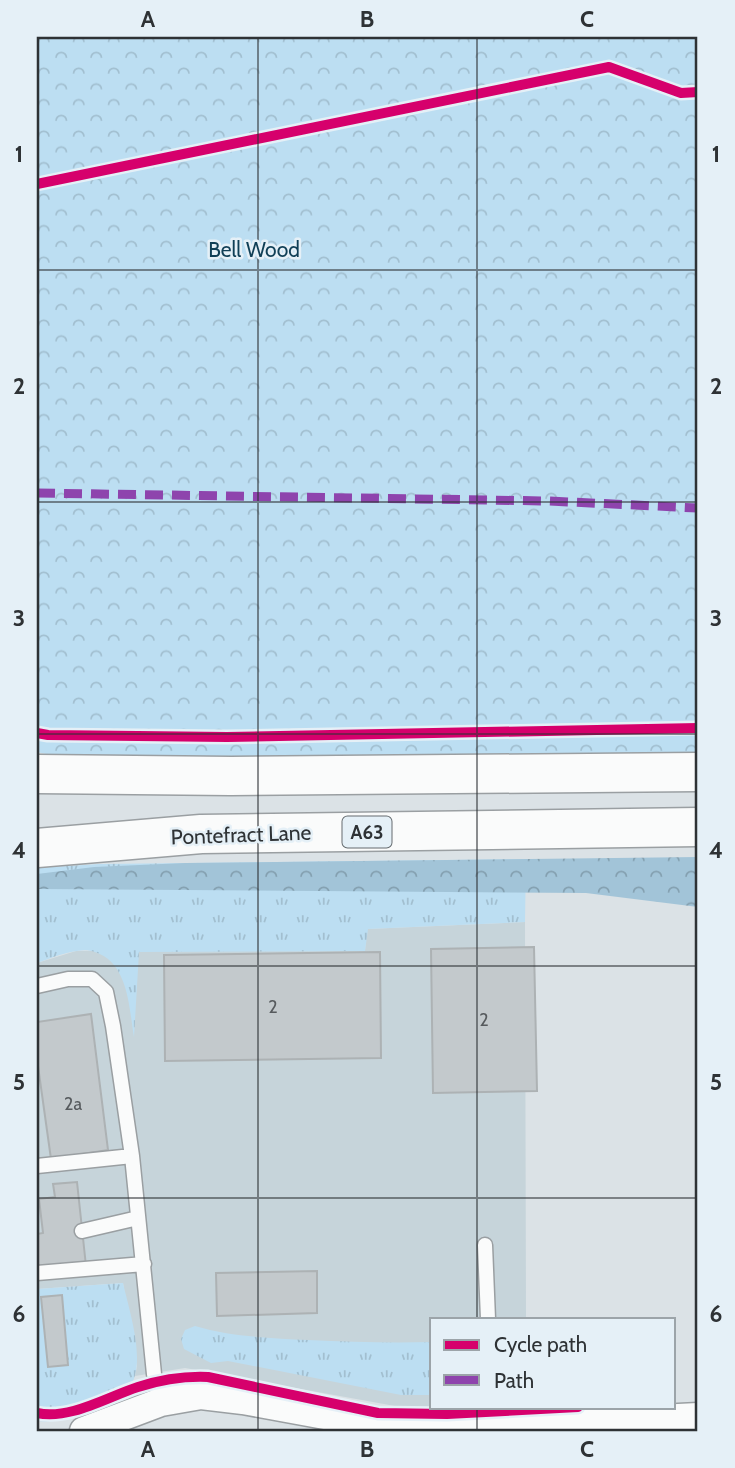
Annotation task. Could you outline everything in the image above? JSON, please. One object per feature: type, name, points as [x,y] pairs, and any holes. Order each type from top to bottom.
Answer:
[{"type":"highway","points":[[37,774],[245,776],[698,772]]},
{"type":"highway","name":"Pontefract Lane","points":[[37,848],[201,834],[698,827]]},
{"type":"street","points":[[84,1431],[161,1402],[201,1395],[243,1400],[412,1431]]},
{"type":"street","points":[[423,1431],[493,1417],[698,1417]]},
{"type":"lane","points":[[37,986],[68,979],[92,979],[106,992],[132,1156],[154,1374],[161,1402]]},
{"type":"lane","points":[[37,1167],[132,1156]]},
{"type":"lane","points":[[82,1231],[138,1218]]},
{"type":"lane","points":[[485,1245],[488,1318]]},
{"type":"lane","points":[[37,1273],[144,1264]]},
{"type":"shaded area","points":[[525,922],[526,1318],[430,1318],[430,1408],[406,1408],[185,1368],[135,1376],[137,1366],[123,1283],[37,1289],[37,963],[76,951],[365,950],[367,929]]},
{"type":"green space","name":"Bell Wood","points":[[37,37],[698,37],[698,759],[326,762],[56,756],[37,752]]},
{"type":"green space","points":[[698,857],[698,907],[586,893],[37,889],[37,874],[94,867],[185,863]]},
{"type":"green space","points":[[526,859],[525,922],[368,929],[365,951],[139,952],[134,1037],[121,976],[106,958],[95,952],[81,950],[37,963],[37,868],[99,864]]},
{"type":"green space","points":[[123,1283],[137,1349],[135,1375],[128,1390],[110,1402],[74,1417],[37,1421],[37,1289]]},
{"type":"green space","points":[[195,1326],[222,1333],[265,1338],[430,1342],[430,1395],[401,1395],[228,1361],[211,1363],[184,1349],[181,1339],[185,1330]]},
{"type":"building","points":[[534,947],[537,1091],[433,1093],[431,949]]},
{"type":"building","points":[[380,952],[381,1058],[165,1061],[164,955]]},
{"type":"building","points":[[91,1014],[108,1150],[51,1159],[37,1059],[37,1022]]},
{"type":"building","points":[[77,1182],[86,1266],[37,1271],[37,1234],[43,1233],[39,1199],[55,1197],[53,1184]]},
{"type":"building","points":[[317,1271],[317,1313],[217,1316],[216,1273]]},
{"type":"building","points":[[62,1295],[68,1365],[48,1367],[41,1297]]},
{"type":"marked path","points":[[37,493],[548,501],[698,508]]},
{"type":"cycle path","points":[[37,184],[609,67],[681,93],[698,92]]},
{"type":"cycle path","points":[[37,733],[227,737],[698,728]]},
{"type":"cycle path","points":[[37,1413],[62,1413],[146,1385],[199,1377],[378,1413],[447,1414],[559,1408]]}]
